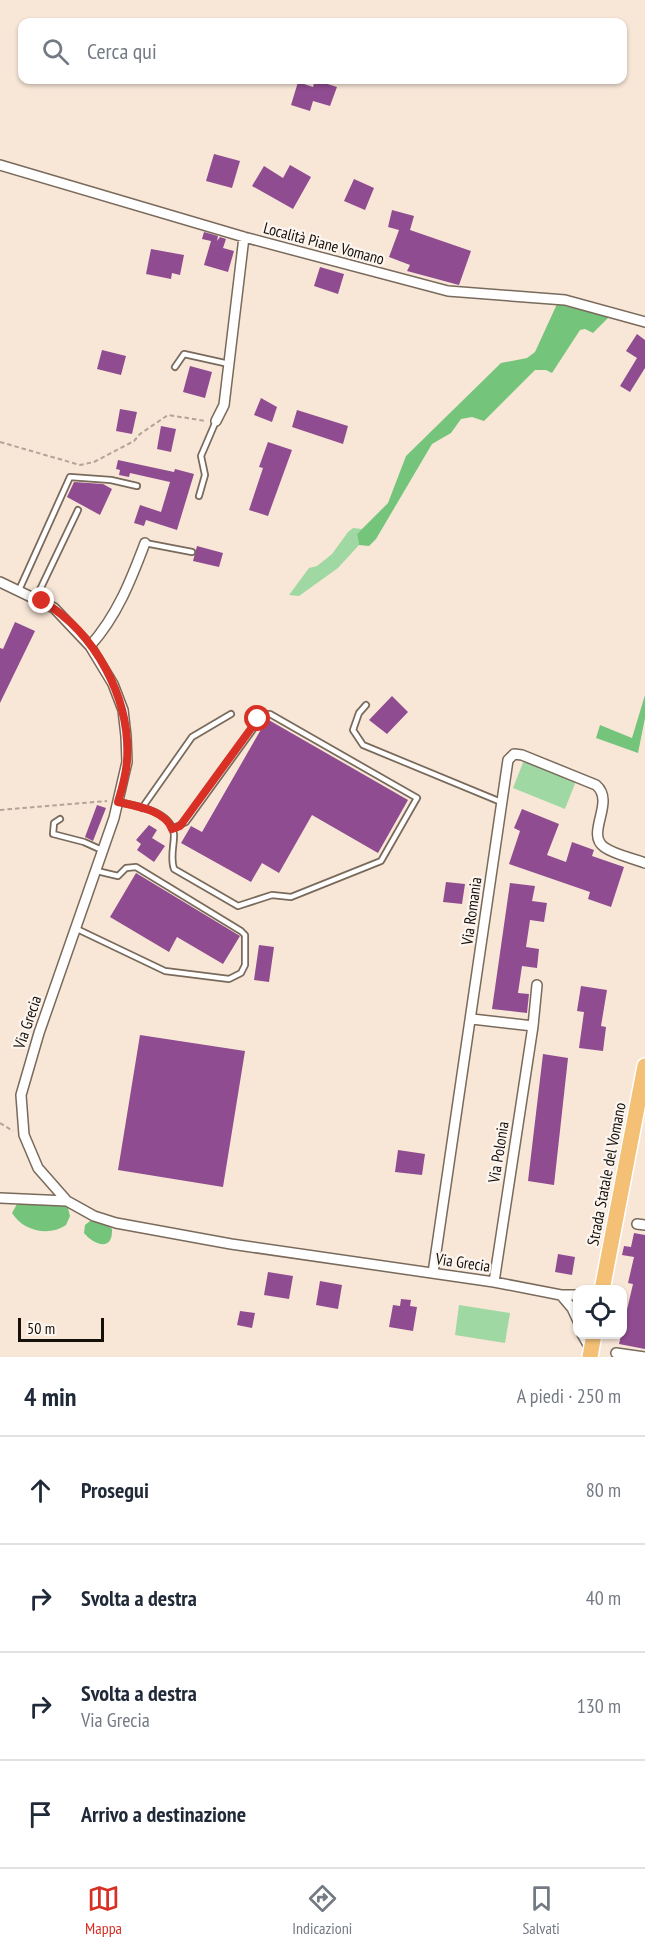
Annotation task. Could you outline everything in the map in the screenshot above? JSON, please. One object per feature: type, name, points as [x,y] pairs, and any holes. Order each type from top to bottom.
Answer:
[{"type":"main road","name":"Strada Statale del Vomano","points":[[603,1285],[645,1066]]},
{"type":"street","name":"Località Piane Vomano","points":[[0,165],[244,237],[448,291],[564,300],[645,322]]},
{"type":"street","points":[[216,421],[224,405],[244,237]]},
{"type":"street","points":[[90,646],[110,622],[132,578],[145,543]]},
{"type":"street","name":"Via Grecia","points":[[0,582],[36,598],[64,617],[102,663],[123,710],[127,762],[104,850],[28,1064],[21,1095],[24,1135],[38,1168],[67,1202],[94,1216],[116,1223],[231,1244],[573,1295]]},
{"type":"street","name":"Via Romania","points":[[433,1273],[508,760],[514,754],[596,785],[602,790],[605,798],[598,829],[599,841],[604,847],[645,863]]},
{"type":"street","name":"Via Polonia","points":[[494,1282],[537,985]]},
{"type":"street","points":[[472,1018],[532,1026]]},
{"type":"street","points":[[0,1198],[67,1202]]},
{"type":"street","points":[[561,1295],[573,1307]]},
{"type":"street","points":[[616,1353],[645,1357]]},
{"type":"lane","points":[[175,367],[184,354],[229,364]]},
{"type":"lane","points":[[199,496],[205,475],[201,456],[216,421]]},
{"type":"lane","points":[[19,590],[70,477],[111,480],[137,486]]},
{"type":"lane","points":[[36,598],[78,510]]},
{"type":"lane","points":[[145,543],[192,552]]},
{"type":"lane","points":[[366,705],[359,713],[353,730],[363,745],[501,802]]},
{"type":"lane","points":[[142,808],[192,737],[231,714]]},
{"type":"lane","points":[[118,802],[142,808],[166,819],[172,829],[174,869],[228,902],[241,906],[272,895],[291,897],[381,861],[417,798],[270,714],[264,714],[186,822],[172,829]]},
{"type":"lane","points":[[60,819],[54,823],[53,834],[104,850]]},
{"type":"lane","points":[[77,930],[165,971],[229,979],[241,973],[245,965],[245,935],[241,930],[136,867],[126,868],[118,876],[97,871]]},
{"type":"path","points":[[0,442],[80,465],[94,462],[134,441],[140,434],[168,415],[216,421]]},
{"type":"path","points":[[0,810],[98,800],[118,802]]},
{"type":"path","points":[[0,1123],[24,1135]]},
{"type":"green space","points":[[557,304],[609,317],[593,333],[585,329],[580,330],[552,373],[546,370],[535,370],[484,421],[472,417],[461,419],[451,433],[432,444],[376,539],[369,546],[359,545],[357,534],[388,503],[406,456],[501,363],[527,358],[535,352]]},
{"type":"green space","points":[[353,528],[362,529],[357,534],[359,545],[338,568],[299,596],[289,595],[309,568],[317,566],[332,554]]},
{"type":"green space","points":[[645,695],[645,718],[638,753],[596,738],[600,725],[632,738]]},
{"type":"green space","points":[[524,760],[576,781],[565,809],[513,788]]},
{"type":"green space","points":[[17,1204],[63,1205],[68,1208],[70,1216],[66,1225],[59,1229],[44,1231],[29,1228],[12,1213]]},
{"type":"green space","points":[[90,1221],[106,1224],[112,1229],[106,1244],[93,1241],[84,1233],[85,1225]]},
{"type":"green space","points":[[459,1305],[510,1313],[505,1343],[455,1335]]},
{"type":"building","points":[[297,84],[313,87],[314,84],[328,84],[337,87],[330,106],[313,101],[310,111],[291,105]]},
{"type":"building","points":[[214,154],[240,161],[232,188],[206,181]]},
{"type":"building","points":[[290,165],[311,177],[293,209],[252,186],[264,166],[283,178]]},
{"type":"building","points":[[354,179],[374,188],[365,210],[344,201]]},
{"type":"building","points":[[392,210],[414,216],[410,230],[471,251],[459,285],[407,271],[410,265],[389,257],[399,230],[388,227]]},
{"type":"building","points":[[204,232],[218,236],[217,241],[220,237],[226,239],[223,248],[234,251],[228,272],[204,265],[211,241],[202,239]]},
{"type":"building","points":[[151,249],[184,255],[180,275],[172,273],[171,279],[146,274]]},
{"type":"building","points":[[320,267],[344,274],[338,294],[314,286]]},
{"type":"building","points":[[637,334],[645,340],[645,368],[630,392],[620,386],[637,358],[626,351]]},
{"type":"building","points":[[102,350],[126,356],[121,375],[97,369]]},
{"type":"building","points":[[190,366],[212,372],[205,398],[183,392]]},
{"type":"building","points":[[261,398],[277,407],[272,422],[254,415]]},
{"type":"building","points":[[120,409],[137,412],[132,434],[116,431]]},
{"type":"building","points":[[297,410],[348,426],[343,444],[292,427]]},
{"type":"building","points":[[161,426],[176,429],[171,452],[157,449]]},
{"type":"building","points":[[268,442],[292,450],[268,516],[249,510],[263,468],[259,467]]},
{"type":"building","points":[[118,460],[194,474],[177,530],[146,520],[144,526],[134,523],[140,505],[161,512],[170,482],[130,473],[129,477],[119,475],[120,470],[116,469]]},
{"type":"building","points":[[74,482],[103,484],[112,489],[100,515],[67,497]]},
{"type":"building","points":[[197,546],[223,553],[219,567],[193,561]]},
{"type":"building","points":[[15,622],[35,631],[0,703],[0,648],[3,649]]},
{"type":"building","points":[[392,696],[408,712],[387,734],[369,720]]},
{"type":"building","points":[[267,719],[408,800],[378,853],[312,815],[279,873],[262,863],[251,882],[181,843],[191,826],[202,832]]},
{"type":"building","points":[[97,805],[106,808],[93,841],[85,837]]},
{"type":"building","points":[[522,809],[559,824],[547,855],[566,862],[572,842],[594,850],[592,856],[624,867],[611,907],[588,899],[590,892],[509,864],[520,831],[514,828]]},
{"type":"building","points":[[149,825],[157,830],[152,838],[165,846],[154,862],[137,850],[141,844],[136,840]]},
{"type":"building","points":[[136,873],[240,936],[223,964],[177,937],[169,952],[110,917]]},
{"type":"building","points":[[446,882],[465,884],[462,904],[443,902]]},
{"type":"building","points":[[510,883],[535,886],[532,901],[547,903],[544,922],[530,920],[526,947],[539,949],[537,968],[522,966],[518,993],[529,994],[527,1013],[492,1009]]},
{"type":"building","points":[[259,945],[274,947],[269,982],[254,980]]},
{"type":"building","points":[[581,986],[607,990],[601,1026],[606,1027],[603,1051],[579,1048],[584,1012],[577,1011]]},
{"type":"building","points":[[140,1035],[245,1051],[223,1187],[118,1170]]},
{"type":"building","points":[[543,1054],[568,1058],[554,1185],[528,1181]]},
{"type":"building","points":[[398,1150],[425,1154],[422,1175],[395,1172]]},
{"type":"building","points":[[634,1233],[645,1235],[645,1349],[619,1344],[620,1339],[627,1339],[627,1310],[633,1284],[628,1283],[634,1257],[622,1255],[624,1246],[631,1247]]},
{"type":"building","points":[[558,1254],[575,1257],[572,1275],[555,1272]]},
{"type":"building","points":[[268,1272],[293,1276],[289,1299],[264,1295]]},
{"type":"building","points":[[320,1281],[342,1285],[338,1309],[316,1305]]},
{"type":"building","points":[[401,1299],[411,1300],[410,1306],[417,1307],[413,1331],[389,1327],[393,1305],[400,1306]]},
{"type":"building","points":[[240,1311],[255,1313],[252,1328],[237,1325]]},
{"type":"route","points":[[42,601],[64,617],[90,646],[113,684],[123,710],[127,762],[118,802],[155,813],[166,819],[172,829],[180,826],[186,822],[258,719]]}]
